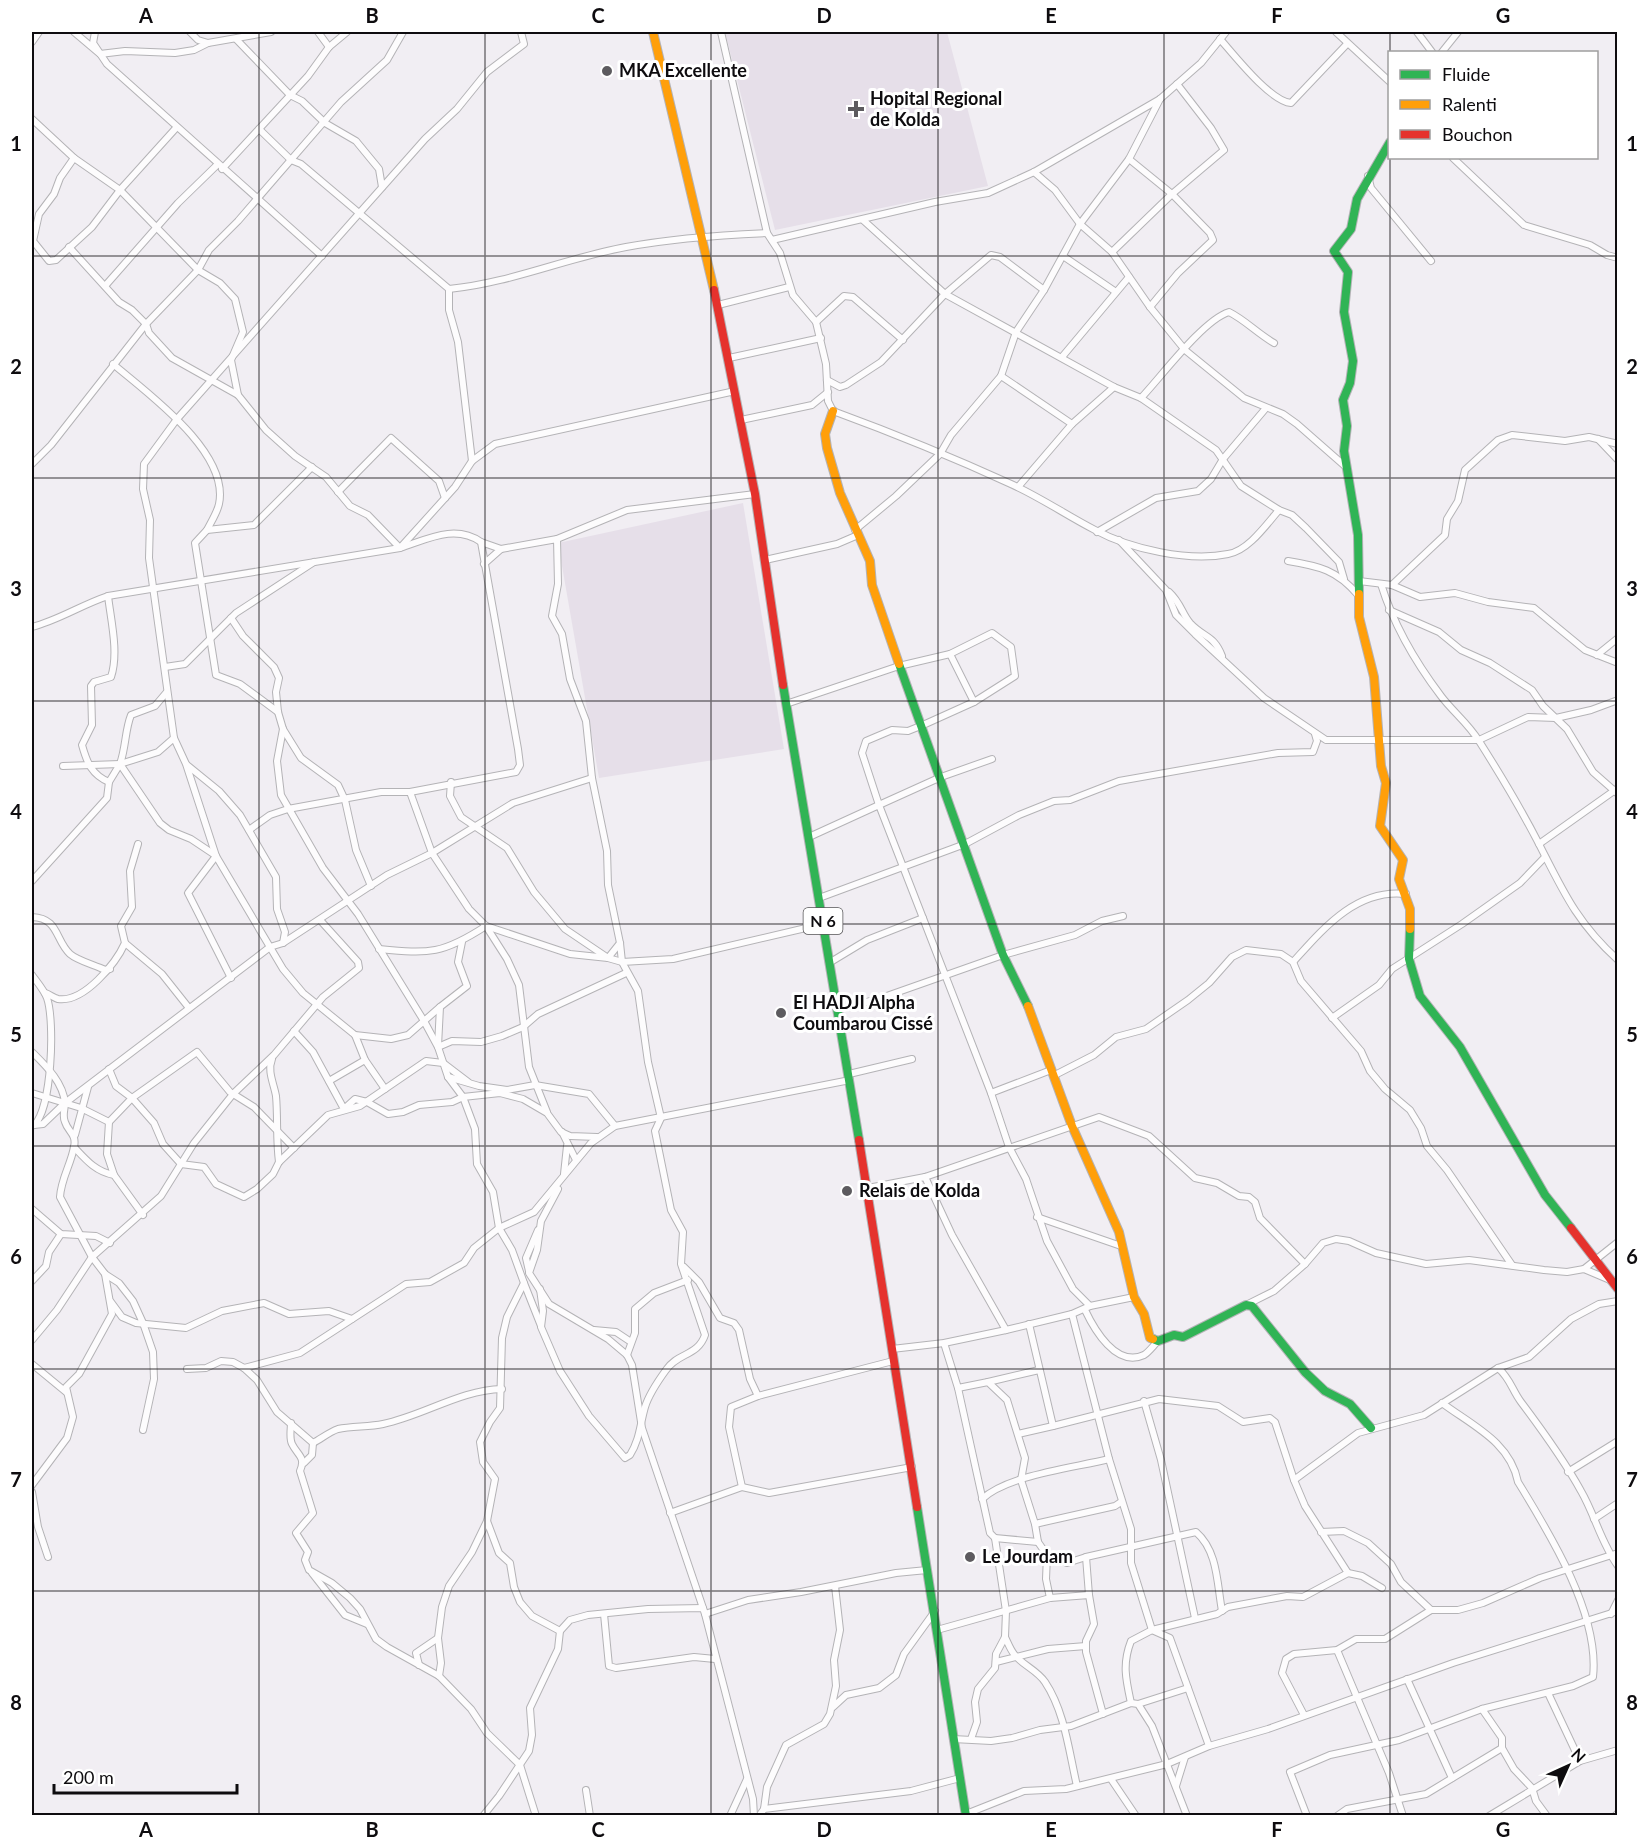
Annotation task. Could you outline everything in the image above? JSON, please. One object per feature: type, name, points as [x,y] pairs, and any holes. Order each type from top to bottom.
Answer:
[{"type":"street","points":[[32,42],[39,32]]},
{"type":"street","points":[[74,32],[100,54],[125,51],[175,53],[194,50],[208,43],[271,32]]},
{"type":"street","points":[[95,32],[93,43],[107,64],[322,256]]},
{"type":"street","points":[[190,32],[198,40],[208,43]]},
{"type":"street","points":[[318,32],[329,47]]},
{"type":"street","points":[[105,286],[157,227],[259,129],[329,47],[346,32]]},
{"type":"street","points":[[32,464],[51,445],[112,364],[146,324],[198,270],[209,250],[257,200],[341,102],[387,60],[403,32]]},
{"type":"street","points":[[385,1089],[365,1060],[355,1035],[303,993],[283,969],[216,856],[186,764],[174,738],[149,558],[150,520],[143,489],[144,464],[177,419],[214,380],[424,139],[457,109],[487,72],[524,44],[521,32]]},
{"type":"street","name":"N 6","points":[[653,32],[699,236],[718,305],[755,494],[786,704],[868,1188],[893,1361],[935,1610],[966,1815]]},
{"type":"street","points":[[721,32],[767,233],[780,253],[789,287],[816,322],[821,338],[828,401],[833,411],[906,438],[1018,487],[1097,532],[1180,557],[1230,554],[1262,530],[1279,510]]},
{"type":"street","points":[[771,240],[935,202],[988,193],[1034,172],[1160,99],[1201,63],[1226,32]]},
{"type":"street","points":[[1336,32],[1388,81]]},
{"type":"street","points":[[1417,32],[1431,51]]},
{"type":"street","points":[[1443,51],[1458,32]]},
{"type":"street","points":[[236,39],[290,95],[302,101],[325,123],[356,141],[366,151],[379,169],[382,187]]},
{"type":"street","points":[[1220,39],[1259,81],[1284,102],[1291,103],[1347,44]]},
{"type":"street","points":[[1112,252],[1172,194],[1224,150],[1211,128],[1177,84]]},
{"type":"street","points":[[765,560],[837,544],[856,532],[940,454],[951,435],[1001,376],[1016,332],[1044,290],[1080,224],[1129,159],[1160,99]]},
{"type":"street","points":[[32,119],[74,158],[120,190],[198,270],[220,283],[235,299],[243,332],[231,360],[238,395]]},
{"type":"street","points":[[74,158],[39,214],[33,241],[49,261],[56,260],[92,226],[120,190],[176,128]]},
{"type":"street","points":[[259,129],[291,160],[301,164],[360,211],[449,290],[449,310],[458,342],[472,461]]},
{"type":"street","points":[[1388,144],[1357,199],[1351,229],[1334,251],[1348,273],[1349,285],[1344,312],[1350,334],[1353,361],[1350,383],[1343,400],[1347,426],[1344,451],[1358,535],[1359,617],[1374,677],[1379,741],[1386,783],[1380,826],[1403,860],[1399,879],[1410,909],[1409,959],[1420,996],[1460,1047],[1545,1195],[1596,1258],[1617,1289]]},
{"type":"street","points":[[1129,159],[1172,194],[1210,233],[1213,240],[1178,273],[1150,307]]},
{"type":"street","points":[[1454,159],[1524,225],[1590,245],[1606,255],[1617,258]]},
{"type":"street","points":[[1034,172],[1054,190],[1080,224],[1112,252],[1150,307],[1185,350],[1244,398],[1282,414],[1297,424],[1346,467]]},
{"type":"street","points":[[1368,176],[1371,188],[1431,261]]},
{"type":"street","points":[[863,220],[945,294],[1114,387],[1141,398],[1198,441],[1216,450],[1241,486],[1279,510],[1292,515],[1339,562],[1344,579]]},
{"type":"street","points":[[449,290],[549,269],[625,247],[699,236],[767,233]]},
{"type":"street","points":[[69,247],[119,303],[132,310],[146,324],[149,333],[172,358],[238,395],[266,430],[326,477],[350,506],[368,515],[400,548]]},
{"type":"street","points":[[827,380],[840,387],[846,385],[881,362],[945,294],[991,255],[1000,257],[1044,290]]},
{"type":"street","points":[[1063,256],[1116,292]]},
{"type":"street","points":[[1062,357],[1129,277]]},
{"type":"street","points":[[718,305],[789,287]]},
{"type":"street","points":[[816,322],[844,296],[854,297],[903,340]]},
{"type":"street","points":[[1141,398],[1201,331],[1220,315],[1229,312],[1254,332],[1274,343]]},
{"type":"street","points":[[729,358],[821,338]]},
{"type":"street","points":[[112,364],[177,419],[202,448],[213,465],[219,504],[207,530],[195,543],[216,675],[240,684],[278,712]]},
{"type":"street","points":[[1001,376],[1072,424]]},
{"type":"street","points":[[1018,487],[1072,424],[1114,387]]},
{"type":"street","points":[[400,548],[445,498],[472,461],[495,444],[735,391]]},
{"type":"street","points":[[741,420],[812,405],[828,392]]},
{"type":"street","points":[[1097,532],[1156,498],[1198,491],[1211,479],[1223,459],[1266,408]]},
{"type":"street","points":[[833,411],[825,434],[827,448],[840,493],[870,561],[872,585],[899,666],[923,725],[1003,954],[1028,1006],[1072,1126],[1119,1232],[1134,1297],[1144,1314],[1150,1338],[1158,1341]]},
{"type":"street","points":[[1392,585],[1444,535],[1447,519],[1458,501],[1465,470],[1498,440],[1512,435],[1565,441],[1578,437],[1617,444]]},
{"type":"street","points":[[338,492],[373,459],[391,438],[439,481],[445,498]]},
{"type":"street","points":[[1598,439],[1617,460]]},
{"type":"street","points":[[207,530],[254,525],[312,467]]},
{"type":"street","points":[[32,627],[52,621],[81,604],[108,596],[400,548],[440,534],[468,533],[481,542],[501,549],[556,539],[627,510],[755,494]]},
{"type":"street","points":[[284,729],[277,765],[281,795],[323,868],[379,949],[438,1047],[448,1077],[463,1097],[475,1129],[477,1164],[493,1192],[499,1228],[512,1250],[560,1371],[576,1397],[625,1458],[632,1453],[642,1428],[645,1407],[668,1367],[674,1359],[693,1352],[702,1345],[705,1335],[681,1264],[683,1232],[671,1210],[657,1138],[656,1131],[661,1118],[648,1062],[638,991],[626,973],[622,962],[608,885],[607,851],[592,778],[586,721],[570,679],[562,634],[552,616],[558,584],[556,539]]},
{"type":"street","points":[[1119,540],[1166,590],[1176,615],[1264,698],[1326,740],[1479,740],[1528,717],[1556,718],[1591,710],[1617,700]]},
{"type":"street","points":[[249,830],[270,815],[288,809],[381,792],[410,792],[451,782],[502,776],[516,771],[520,765],[481,542]]},
{"type":"street","points":[[484,564],[501,549]]},
{"type":"street","points":[[165,666],[185,664],[231,618],[315,561]]},
{"type":"street","points":[[1288,561],[1318,566],[1344,579],[1358,595]]},
{"type":"street","points":[[1359,581],[1392,585],[1420,597],[1455,593],[1488,602],[1534,608],[1586,650],[1617,663]]},
{"type":"street","points":[[1381,584],[1389,609],[1442,697],[1466,720],[1479,740],[1539,844],[1574,911],[1617,960]]},
{"type":"street","points":[[108,596],[113,671],[111,677],[93,682],[91,686],[92,725],[82,745],[88,765],[100,778],[109,782]]},
{"type":"street","points":[[1389,609],[1439,632],[1461,650],[1490,663],[1532,690],[1543,706],[1567,729],[1593,772],[1615,791],[1539,844]]},
{"type":"street","points":[[231,618],[243,636],[274,667],[279,678],[276,692],[278,712],[284,729],[301,758],[338,785],[345,800],[356,850],[371,886]]},
{"type":"street","points":[[786,704],[899,666],[950,654],[992,633],[1001,637],[1011,647],[1015,676],[974,702],[923,725],[908,731],[892,730],[866,741],[862,753],[879,805],[991,1092],[1009,1148],[1026,1179],[1037,1217],[1073,1289],[1088,1308],[1095,1332],[1110,1347],[1125,1356],[1139,1357],[1147,1353],[1158,1341],[1174,1335],[1183,1337],[1274,1292],[1305,1264],[1323,1243],[1336,1239],[1348,1241],[1376,1253],[1406,1258],[1469,1260],[1567,1272],[1584,1269],[1611,1280]]},
{"type":"street","points":[[1597,655],[1617,638]]},
{"type":"street","points":[[950,654],[974,702]]},
{"type":"street","points":[[32,881],[107,798],[109,782],[120,764],[128,741],[128,724],[131,715],[155,706],[166,693]]},
{"type":"street","points":[[819,897],[965,844],[1019,815],[1054,801],[1070,800],[1119,781],[1278,753],[1313,752],[1317,741],[1315,734]]},
{"type":"street","points":[[63,766],[120,764],[158,752],[174,738]]},
{"type":"street","points":[[809,837],[941,777],[992,759]]},
{"type":"street","points":[[120,764],[160,823],[169,830],[191,838],[216,856]]},
{"type":"street","points":[[186,764],[219,791],[240,815],[276,878],[277,909],[285,932],[283,943]]},
{"type":"street","points":[[33,1126],[43,1124],[65,1103],[270,947],[283,943],[387,875],[432,853],[513,803],[592,778]]},
{"type":"street","points":[[451,782],[450,796],[461,817],[507,848],[534,892],[565,929],[608,958]]},
{"type":"street","points":[[410,792],[432,853],[469,909],[486,926],[507,959],[519,985],[523,1027],[535,1085],[547,1113],[561,1132],[576,1160]]},
{"type":"street","points":[[138,844],[130,871],[132,907],[121,926],[125,943],[162,974],[189,1008]]},
{"type":"street","points":[[216,856],[188,893],[231,978]]},
{"type":"street","points":[[1332,1018],[1379,985],[1392,969],[1520,883],[1545,857]]},
{"type":"street","points":[[1293,962],[1328,922],[1344,912],[1383,895],[1406,894]]},
{"type":"street","points":[[837,1010],[881,998],[1003,954],[1075,935],[1102,921],[1123,916]]},
{"type":"street","points":[[32,917],[41,917],[57,931],[70,954],[105,970],[111,969]]},
{"type":"street","points":[[829,963],[867,940],[923,918]]},
{"type":"street","points":[[32,1340],[57,1310],[92,1257],[143,1215],[161,1196],[181,1164],[233,1094],[274,1055],[317,1004],[359,968],[358,962],[320,920]]},
{"type":"street","points":[[486,926],[570,954],[608,958],[622,962],[673,959],[823,924]]},
{"type":"street","points":[[379,949],[440,951],[462,942],[486,926]]},
{"type":"street","points":[[355,1035],[391,1039],[408,1035],[467,986],[458,962],[462,942]]},
{"type":"street","points":[[45,993],[58,999],[71,997],[94,984],[111,969],[125,943]]},
{"type":"street","points":[[608,958],[620,943]]},
{"type":"street","points":[[991,1092],[1052,1073],[1094,1055],[1116,1037],[1146,1029],[1188,1000],[1209,983],[1232,957],[1246,950],[1281,954],[1293,962],[1301,981],[1361,1051],[1370,1071],[1385,1089],[1410,1110],[1421,1128],[1427,1146],[1447,1170],[1512,1265]]},
{"type":"street","points":[[438,1047],[463,1040],[481,1042],[523,1027],[538,1014],[626,973]]},
{"type":"street","points":[[32,975],[48,1000],[50,1024],[46,1098],[40,1119],[33,1126]]},
{"type":"street","points":[[438,1047],[441,1028],[440,1007]]},
{"type":"street","points":[[523,1013],[538,1014]]},
{"type":"street","points":[[294,1031],[313,1052],[344,1108]]},
{"type":"street","points":[[32,1052],[49,1069],[58,1083],[65,1103],[64,1121],[75,1136]]},
{"type":"street","points":[[143,1215],[114,1175],[107,1154],[109,1122],[132,1098],[154,1085],[197,1052],[233,1094],[254,1107],[294,1148]]},
{"type":"street","points":[[274,1055],[269,1066],[276,1098],[275,1129],[279,1162]]},
{"type":"street","points":[[243,1368],[300,1353],[406,1284],[430,1282],[464,1263],[474,1248],[499,1228],[534,1212],[597,1137],[615,1126],[661,1118],[674,1113],[726,1106],[850,1077],[912,1059]]},
{"type":"street","points":[[329,1081],[365,1060]]},
{"type":"street","points":[[109,1069],[116,1086],[132,1098],[154,1123],[164,1144],[181,1164],[204,1167],[216,1184],[244,1197],[258,1189],[273,1174],[279,1162],[328,1115],[344,1108],[360,1106],[426,1061],[443,1063],[468,1083]]},
{"type":"street","points":[[448,1077],[507,1090],[535,1085],[589,1094],[615,1126]]},
{"type":"street","points":[[89,1086],[81,1108],[74,1147],[61,1186],[60,1197],[92,1257],[105,1274],[119,1283],[133,1301],[143,1323],[153,1352],[154,1379],[143,1430]]},
{"type":"street","points":[[32,1093],[81,1108],[109,1122]]},
{"type":"street","points":[[367,1101],[388,1114],[403,1112],[419,1105],[452,1102],[463,1097],[500,1093],[523,1099],[547,1113]]},
{"type":"street","points":[[868,1188],[925,1177],[1099,1117],[1149,1136],[1195,1178],[1217,1183],[1255,1202],[1260,1218],[1305,1264]]},
{"type":"street","points":[[561,1132],[570,1136],[597,1137]]},
{"type":"street","points":[[567,1146],[564,1175],[526,1258],[529,1273],[549,1304],[627,1355],[632,1365],[642,1428],[704,1611],[753,1799],[754,1815]]},
{"type":"street","points":[[74,1147],[92,1166],[103,1173],[114,1175]]},
{"type":"street","points":[[925,1177],[952,1235],[1006,1330]]},
{"type":"street","points":[[32,1209],[61,1234],[96,1236],[110,1243]]},
{"type":"street","points":[[1037,1217],[1121,1246]]},
{"type":"street","points":[[32,1281],[46,1266],[49,1252],[61,1234]]},
{"type":"street","points":[[1584,1269],[1617,1242]]},
{"type":"street","points":[[681,1264],[699,1282],[720,1318],[734,1323],[739,1330],[750,1379],[758,1396]]},
{"type":"street","points":[[439,1676],[441,1663],[438,1638],[442,1608],[449,1586],[472,1552],[487,1521],[495,1479],[483,1462],[480,1442],[500,1408],[502,1338],[507,1317],[529,1273]]},
{"type":"street","points":[[32,1485],[67,1438],[73,1418],[66,1387],[79,1374],[112,1314],[105,1274]]},
{"type":"street","points":[[627,1355],[634,1333],[635,1309],[654,1293],[688,1280]]},
{"type":"street","points":[[540,1289],[543,1311],[541,1327]]},
{"type":"street","points":[[892,1349],[944,1343],[1006,1330],[1134,1297]]},
{"type":"street","points":[[1294,1480],[1323,1461],[1358,1433],[1424,1415],[1498,1368],[1529,1358],[1571,1318],[1599,1304],[1617,1301]]},
{"type":"street","points":[[111,1302],[122,1317],[136,1323],[186,1328],[222,1311],[264,1303],[289,1314],[329,1311],[352,1319]]},
{"type":"street","points":[[1246,1305],[1252,1306],[1268,1329],[1326,1392],[1348,1402],[1357,1411],[1359,1419],[1371,1428]]},
{"type":"street","points":[[1072,1314],[1108,1459],[1131,1528],[1131,1563],[1136,1584],[1152,1630],[1170,1638],[1209,1746]]},
{"type":"street","points":[[1029,1324],[1053,1426]]},
{"type":"street","points":[[590,1329],[616,1332],[631,1342]]},
{"type":"street","points":[[944,1343],[958,1388],[990,1533],[995,1539],[1006,1611],[1005,1637],[996,1654],[996,1662],[990,1677],[978,1689],[975,1702],[977,1722],[971,1739]]},
{"type":"street","points":[[187,1369],[206,1368],[221,1361],[233,1362],[257,1380],[277,1412],[313,1443]]},
{"type":"street","points":[[742,1487],[729,1418],[731,1407],[758,1396],[893,1361]]},
{"type":"street","points":[[32,1364],[66,1392]]},
{"type":"street","points":[[1498,1368],[1509,1377],[1520,1400],[1582,1491],[1593,1519],[1615,1557],[1617,1566]]},
{"type":"street","points":[[958,1388],[1039,1370]]},
{"type":"street","points":[[988,1382],[1007,1400],[1025,1458],[1021,1480],[1035,1524],[1038,1542],[1047,1555],[1067,1563],[1196,1532],[1206,1541],[1212,1556],[1222,1611]]},
{"type":"street","points":[[313,1443],[336,1430],[383,1424],[447,1403],[464,1394],[482,1389],[502,1389]]},
{"type":"street","points":[[1018,1434],[1144,1401],[1166,1399],[1218,1406],[1243,1422],[1270,1418],[1275,1422],[1305,1506],[1348,1573]]},
{"type":"street","points":[[1144,1401],[1161,1460],[1195,1618]]},
{"type":"street","points":[[1307,1815],[1290,1772],[1330,1755],[1429,1729],[1482,1709],[1548,1693],[1593,1677],[1595,1661],[1589,1622],[1567,1570],[1518,1482],[1515,1466],[1504,1448],[1442,1404]]},
{"type":"street","points":[[291,1423],[291,1441],[304,1463]]},
{"type":"street","points":[[1568,1472],[1617,1441]]},
{"type":"street","points":[[313,1443],[312,1455],[300,1471],[313,1513],[296,1533],[308,1552],[305,1560],[309,1570],[345,1615],[367,1624]]},
{"type":"street","points":[[982,1499],[991,1491],[1021,1480],[1108,1459]]},
{"type":"street","points":[[670,1513],[742,1487],[769,1493],[912,1467]]},
{"type":"street","points":[[32,1492],[38,1527],[48,1557]]},
{"type":"street","points":[[1035,1524],[1115,1506],[1121,1502]]},
{"type":"street","points":[[1593,1519],[1617,1503]]},
{"type":"street","points":[[487,1521],[499,1553],[510,1563],[514,1587],[520,1602],[532,1616],[560,1630]]},
{"type":"street","points":[[1321,1532],[1344,1531],[1368,1543],[1391,1564],[1401,1582],[1431,1610]]},
{"type":"street","points":[[995,1539],[1038,1542]]},
{"type":"street","points":[[1047,1555],[1046,1579],[1050,1599]]},
{"type":"street","points":[[1086,1557],[1094,1624],[1086,1646],[1103,1714]]},
{"type":"street","points":[[1304,1715],[1282,1673],[1286,1659],[1294,1654],[1337,1650],[1356,1639],[1385,1639],[1431,1610],[1458,1610],[1483,1603],[1540,1578],[1615,1557]]},
{"type":"street","points":[[309,1570],[332,1583],[350,1598],[360,1609],[376,1639],[439,1676],[471,1708],[487,1733],[520,1765],[536,1815]]},
{"type":"street","points":[[483,1815],[500,1797],[529,1751],[532,1735],[530,1708],[539,1695],[543,1680],[558,1649],[560,1630],[570,1620],[648,1609],[704,1611],[748,1600],[835,1586],[896,1573],[927,1570]]},
{"type":"street","points":[[1187,1815],[1152,1726],[1134,1703],[1125,1675],[1124,1659],[1131,1641],[1152,1630],[1222,1611],[1228,1607],[1287,1596],[1303,1597],[1348,1573],[1362,1576],[1382,1588]]},
{"type":"street","points":[[759,1815],[764,1809],[767,1787],[786,1745],[824,1724],[832,1707],[836,1686],[834,1660],[840,1630],[835,1586]]},
{"type":"street","points":[[937,1630],[1050,1599],[1089,1594]]},
{"type":"street","points":[[966,1815],[1024,1791],[1045,1792],[1077,1786],[1167,1764],[1209,1746],[1268,1729],[1358,1696],[1614,1613],[1617,1600]]},
{"type":"street","points":[[832,1707],[846,1695],[879,1688],[896,1676],[904,1654],[935,1610]]},
{"type":"street","points":[[604,1614],[609,1666],[616,1668],[694,1657],[715,1659]]},
{"type":"street","points":[[1005,1637],[1015,1656],[1032,1668],[1045,1682],[1064,1727],[1077,1786]]},
{"type":"street","points":[[419,1665],[416,1653],[438,1638]]},
{"type":"street","points":[[996,1662],[1048,1649],[1086,1646]]},
{"type":"street","points":[[1337,1650],[1358,1696],[1403,1815]]},
{"type":"street","points":[[1407,1680],[1452,1778]]},
{"type":"street","points":[[953,1739],[1012,1738],[1040,1730],[1064,1727],[1134,1703],[1188,1688]]},
{"type":"street","points":[[1548,1693],[1580,1761]]},
{"type":"street","points":[[1482,1709],[1502,1738],[1502,1748],[1514,1769],[1532,1788],[1536,1801],[1547,1815]]},
{"type":"street","points":[[1336,1815],[1426,1794],[1502,1748]]},
{"type":"street","points":[[1489,1815],[1580,1761],[1617,1750]]},
{"type":"street","points":[[1176,1786],[1185,1757]]},
{"type":"street","points":[[764,1809],[911,1791],[960,1778]]},
{"type":"street","points":[[730,1815],[747,1779]]},
{"type":"street","points":[[1112,1779],[1136,1815]]},
{"type":"street","points":[[586,1790],[590,1815]]},
{"type":"shaded area","name":"Hopital Regional de Kolda","points":[[725,32],[947,32],[988,186],[775,230]]},
{"type":"shaded area","points":[[743,503],[784,749],[599,778],[558,543]]},
{"type":"traffic: fast","points":[[1359,594],[1358,535],[1344,451],[1347,426],[1343,400],[1350,383],[1353,361],[1344,312],[1348,272],[1334,251],[1351,229],[1357,199],[1388,145]]},
{"type":"traffic: fast","points":[[899,664],[1003,955],[1028,1006]]},
{"type":"traffic: fast","points":[[783,685],[859,1140]]},
{"type":"traffic: fast","points":[[1410,929],[1409,959],[1420,996],[1460,1047],[1545,1195],[1571,1228]]},
{"type":"traffic: fast","points":[[1153,1339],[1158,1341],[1174,1335],[1183,1337],[1246,1305],[1252,1306],[1305,1372],[1325,1391],[1350,1404],[1371,1428]]},
{"type":"traffic: fast","points":[[917,1507],[966,1816]]},
{"type":"traffic: slow","points":[[653,32],[714,290]]},
{"type":"traffic: slow","points":[[833,411],[825,434],[827,448],[840,493],[870,561],[872,585],[899,664]]},
{"type":"traffic: slow","points":[[1359,594],[1359,617],[1374,677],[1381,766],[1386,783],[1380,826],[1403,860],[1399,879],[1410,909],[1410,929]]},
{"type":"traffic: slow","points":[[1028,1006],[1072,1126],[1119,1232],[1134,1297],[1144,1314],[1150,1338],[1153,1339]]},
{"type":"traffic: jam","points":[[714,290],[755,494],[783,685]]},
{"type":"traffic: jam","points":[[859,1140],[917,1507]]},
{"type":"traffic: jam","points":[[1571,1228],[1618,1289]]},
{"type":"place","name":"MKA Excellente","points":[[607,71]]},
{"type":"place","name":"Hopital Regional de Kolda","points":[[856,109]]},
{"type":"place","name":"El HADJI Alpha Coumbarou Cissé","points":[[781,1013]]},
{"type":"place","name":"Relais de Kolda","points":[[847,1191]]},
{"type":"place","name":"Le Jourdam","points":[[970,1557]]}]
